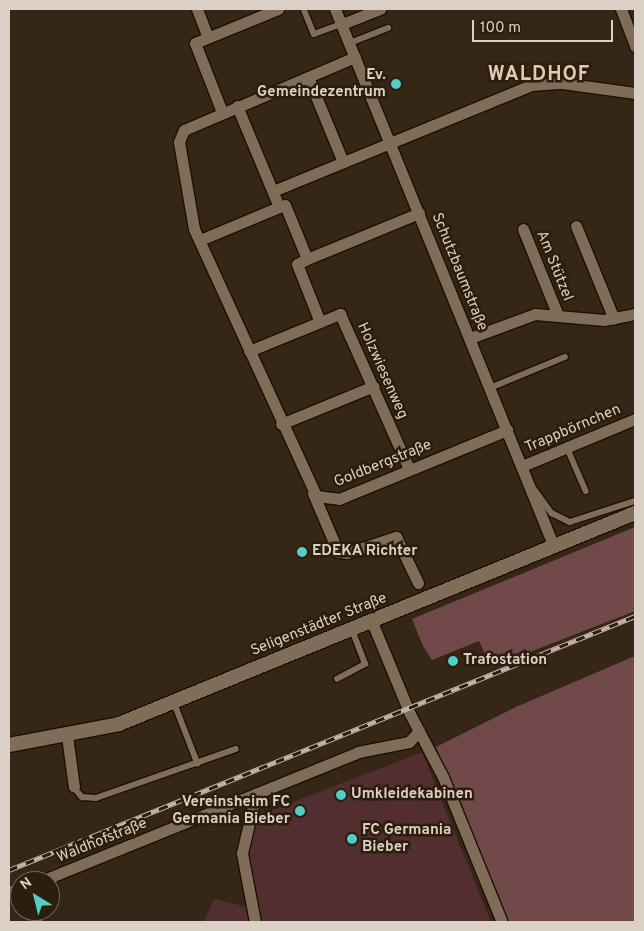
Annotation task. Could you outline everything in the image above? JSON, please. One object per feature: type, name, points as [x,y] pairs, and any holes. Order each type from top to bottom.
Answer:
[{"type":"street","points":[[197,9],[208,38]]},
{"type":"street","points":[[222,112],[194,43],[208,38],[255,13],[278,9]]},
{"type":"street","name":"Schutzbaumstraße","points":[[335,9],[390,142],[419,206],[554,547]]},
{"type":"street","points":[[342,24],[380,9]]},
{"type":"street","points":[[621,9],[635,46]]},
{"type":"street","points":[[355,57],[189,126],[179,138],[188,210],[338,552],[346,553],[396,537],[418,583]]},
{"type":"street","points":[[308,76],[343,162]]},
{"type":"street","points":[[273,191],[390,142],[541,84],[635,93]]},
{"type":"street","points":[[237,106],[279,207]]},
{"type":"street","points":[[200,240],[285,204],[307,259]]},
{"type":"street","points":[[249,351],[320,322],[297,264],[419,206]]},
{"type":"street","points":[[576,226],[614,319]]},
{"type":"street","name":"Am Stützel","points":[[523,229],[557,313]]},
{"type":"street","name":"Am Stützel","points":[[470,338],[526,315],[557,313],[614,319],[635,314]]},
{"type":"street","name":"Holzwiesenweg","points":[[320,322],[340,314],[367,380],[374,386],[409,469]]},
{"type":"street","points":[[281,424],[374,386]]},
{"type":"street","name":"Trappbörnchen","points":[[523,469],[567,447],[635,418]]},
{"type":"street","name":"Goldbergstraße","points":[[313,493],[326,500],[339,499],[507,430]]},
{"type":"street","name":"Seligenstädter Straße","points":[[9,745],[111,727],[635,513]]},
{"type":"street","points":[[372,622],[419,731],[443,777],[502,922]]},
{"type":"street","name":"Waldhofstraße","points":[[60,874],[367,749],[409,742],[419,731]]},
{"type":"street","points":[[67,736],[74,787]]},
{"type":"street","points":[[255,922],[242,854],[256,794]]},
{"type":"lane","points":[[304,9],[314,34],[342,24]]},
{"type":"lane","points":[[350,43],[388,28]]},
{"type":"lane","points":[[490,388],[565,357]]},
{"type":"lane","points":[[567,447],[586,491]]},
{"type":"lane","points":[[523,469],[550,511],[567,522],[586,521],[635,502]]},
{"type":"lane","points":[[337,679],[364,664],[352,630]]},
{"type":"lane","points":[[174,702],[198,764]]},
{"type":"lane","points":[[74,787],[82,797],[96,798],[198,764],[236,749]]},
{"type":"shaded area","points":[[635,527],[635,611],[491,667],[479,641],[432,660],[423,646],[412,619]]},
{"type":"shaded area","points":[[635,656],[635,922],[508,922],[436,747],[516,707]]},
{"type":"shaded area","name":"FC Germania Bieber","points":[[422,752],[491,922],[260,922],[246,847],[253,818]]},
{"type":"shaded area","points":[[214,899],[247,907],[250,922],[204,922]]},
{"type":"railway","points":[[9,870],[635,616]]},
{"type":"place","name":"Ev. Gemeindezentrum","points":[[396,84]]},
{"type":"place","name":"EDEKA Richter","points":[[302,552]]},
{"type":"place","name":"Trafostation","points":[[453,661]]},
{"type":"place","name":"Umkleidekabinen","points":[[341,795]]},
{"type":"place","name":"Vereinsheim FC Germania Bieber","points":[[300,811]]},
{"type":"place","name":"FC Germania Bieber","points":[[352,839]]},
{"type":"district","name":"WALDHOF","points":[[539,75]]}]
